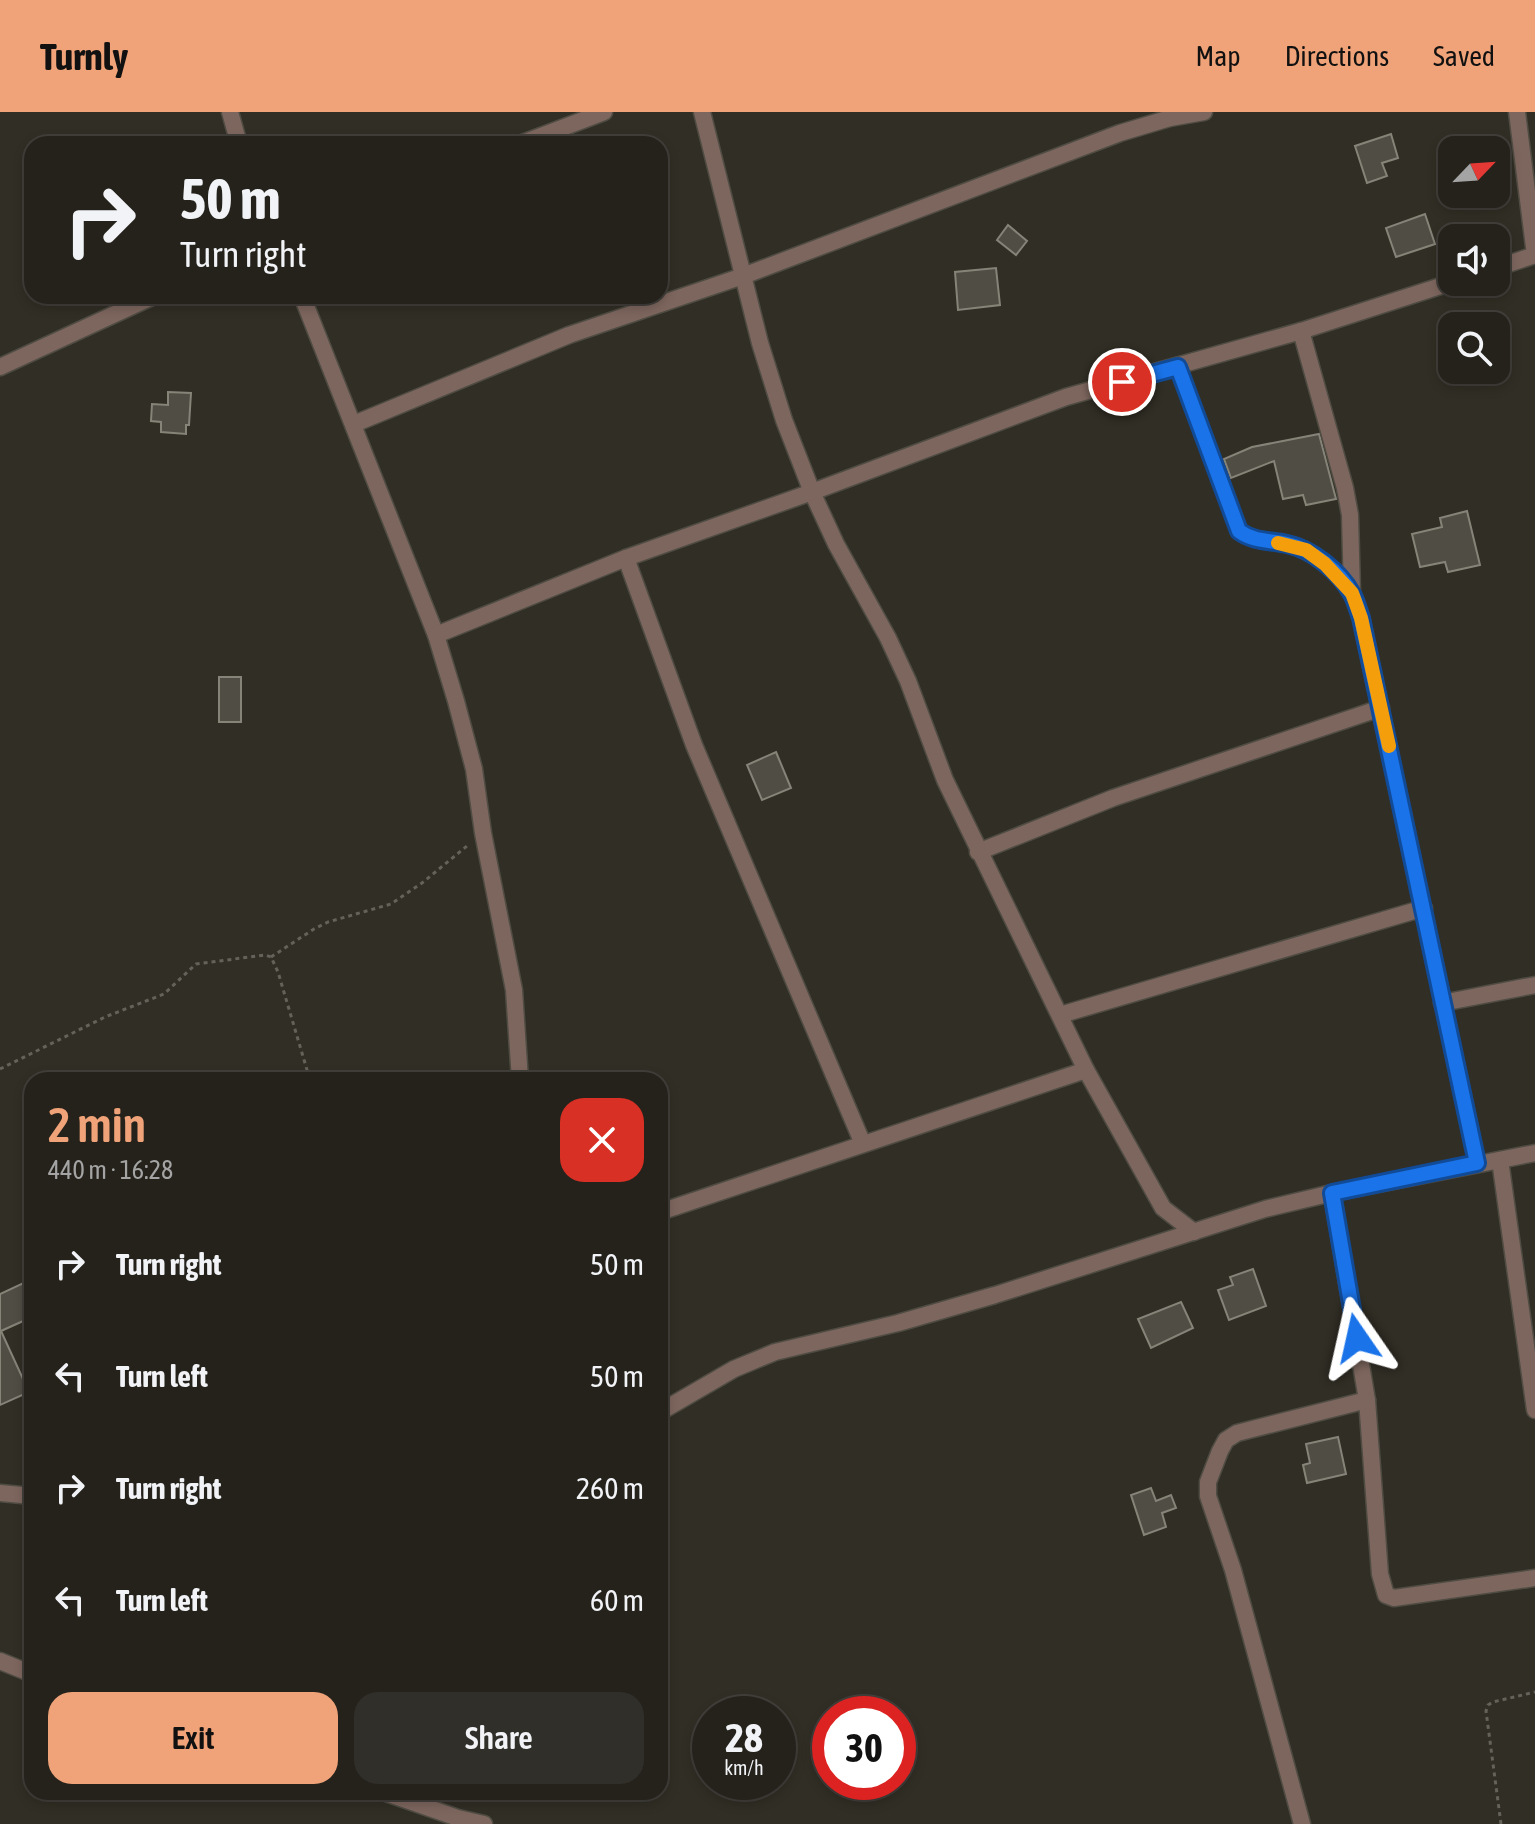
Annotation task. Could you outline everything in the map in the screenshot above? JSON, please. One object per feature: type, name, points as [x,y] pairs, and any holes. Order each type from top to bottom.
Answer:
[{"type":"street","points":[[230,112],[237,136]]},
{"type":"street","points":[[541,136],[604,112]]},
{"type":"street","points":[[702,112],[743,276],[784,420],[812,492],[908,681],[945,780],[1086,1070],[1163,1208],[1194,1232]]},
{"type":"street","points":[[668,301],[1120,133],[1170,118],[1204,112]]},
{"type":"street","points":[[1510,263],[1535,255],[1517,112]]},
{"type":"street","points":[[436,635],[626,558],[1066,397],[1301,331],[1438,287]]},
{"type":"street","points":[[0,367],[137,304]]},
{"type":"street","points":[[305,304],[436,635],[474,769],[483,833],[514,990],[519,1072]]},
{"type":"street","points":[[354,424],[569,335],[660,304]]},
{"type":"street","points":[[1301,331],[1345,488],[1350,515],[1352,593],[1361,618],[1381,708],[1477,1163]]},
{"type":"street","points":[[1178,367],[1239,531],[1251,539],[1306,550],[1325,564],[1352,593]]},
{"type":"street","points":[[626,558],[694,745],[863,1144]]},
{"type":"street","points":[[978,852],[1113,798],[1381,708]]},
{"type":"street","points":[[1060,1015],[1424,908]]},
{"type":"street","points":[[1442,1003],[1535,985]]},
{"type":"street","points":[[668,1209],[1086,1070]]},
{"type":"street","points":[[668,1407],[734,1369],[775,1352],[898,1323],[1232,1218],[1332,1193],[1535,1153]]},
{"type":"street","points":[[1500,1160],[1535,1410]]},
{"type":"street","points":[[1332,1193],[1367,1400],[1380,1574],[1386,1595],[1394,1598],[1535,1578]]},
{"type":"street","points":[[1302,1824],[1233,1570],[1208,1496],[1208,1482],[1226,1440],[1237,1433],[1367,1400]]},
{"type":"street","points":[[0,1493],[24,1495]]},
{"type":"street","points":[[0,1661],[24,1671]]},
{"type":"street","points":[[406,1800],[484,1824]]},
{"type":"path","points":[[271,957],[328,922],[391,904],[415,889],[483,833]]},
{"type":"path","points":[[0,1069],[105,1017],[164,994],[196,964],[265,955],[271,957],[278,972],[308,1072]]},
{"type":"path","points":[[1501,1824],[1486,1711],[1493,1702],[1535,1692]]},
{"type":"building","points":[[1391,134],[1398,158],[1382,163],[1387,176],[1367,183],[1355,146]]},
{"type":"building","points":[[1425,214],[1435,244],[1396,257],[1386,228]]},
{"type":"building","points":[[1008,225],[1027,241],[1016,255],[997,240]]},
{"type":"building","points":[[996,268],[1000,305],[958,310],[955,272]]},
{"type":"building","points":[[168,392],[191,393],[186,434],[161,432],[161,422],[151,421],[152,404],[168,405]]},
{"type":"building","points":[[1319,434],[1336,499],[1306,505],[1303,495],[1283,499],[1274,461],[1231,478],[1224,459],[1252,447]]},
{"type":"building","points":[[1467,511],[1480,565],[1448,572],[1445,562],[1420,567],[1412,534],[1442,527],[1440,518]]},
{"type":"building","points":[[219,677],[241,677],[241,722],[219,722]]},
{"type":"building","points":[[776,752],[791,788],[762,800],[747,765]]},
{"type":"building","points":[[1253,1269],[1266,1306],[1229,1320],[1218,1290],[1233,1285],[1230,1277]]},
{"type":"building","points":[[24,1283],[24,1321],[1,1331],[24,1381],[24,1394],[0,1405],[0,1294]]},
{"type":"building","points":[[1181,1302],[1193,1328],[1151,1348],[1138,1319]]},
{"type":"building","points":[[1338,1437],[1346,1474],[1307,1483],[1303,1465],[1310,1463],[1306,1444]]},
{"type":"building","points":[[1151,1488],[1156,1501],[1171,1495],[1176,1508],[1162,1513],[1166,1527],[1144,1535],[1131,1495]]},
{"type":"slow traffic","points":[[1278,543],[1306,550],[1336,574],[1352,593],[1361,618],[1389,746]]},
{"type":"route","points":[[1122,382],[1178,367],[1239,531],[1251,539],[1306,550],[1336,574],[1352,593],[1361,618],[1477,1163],[1332,1193],[1357,1338]]}]
